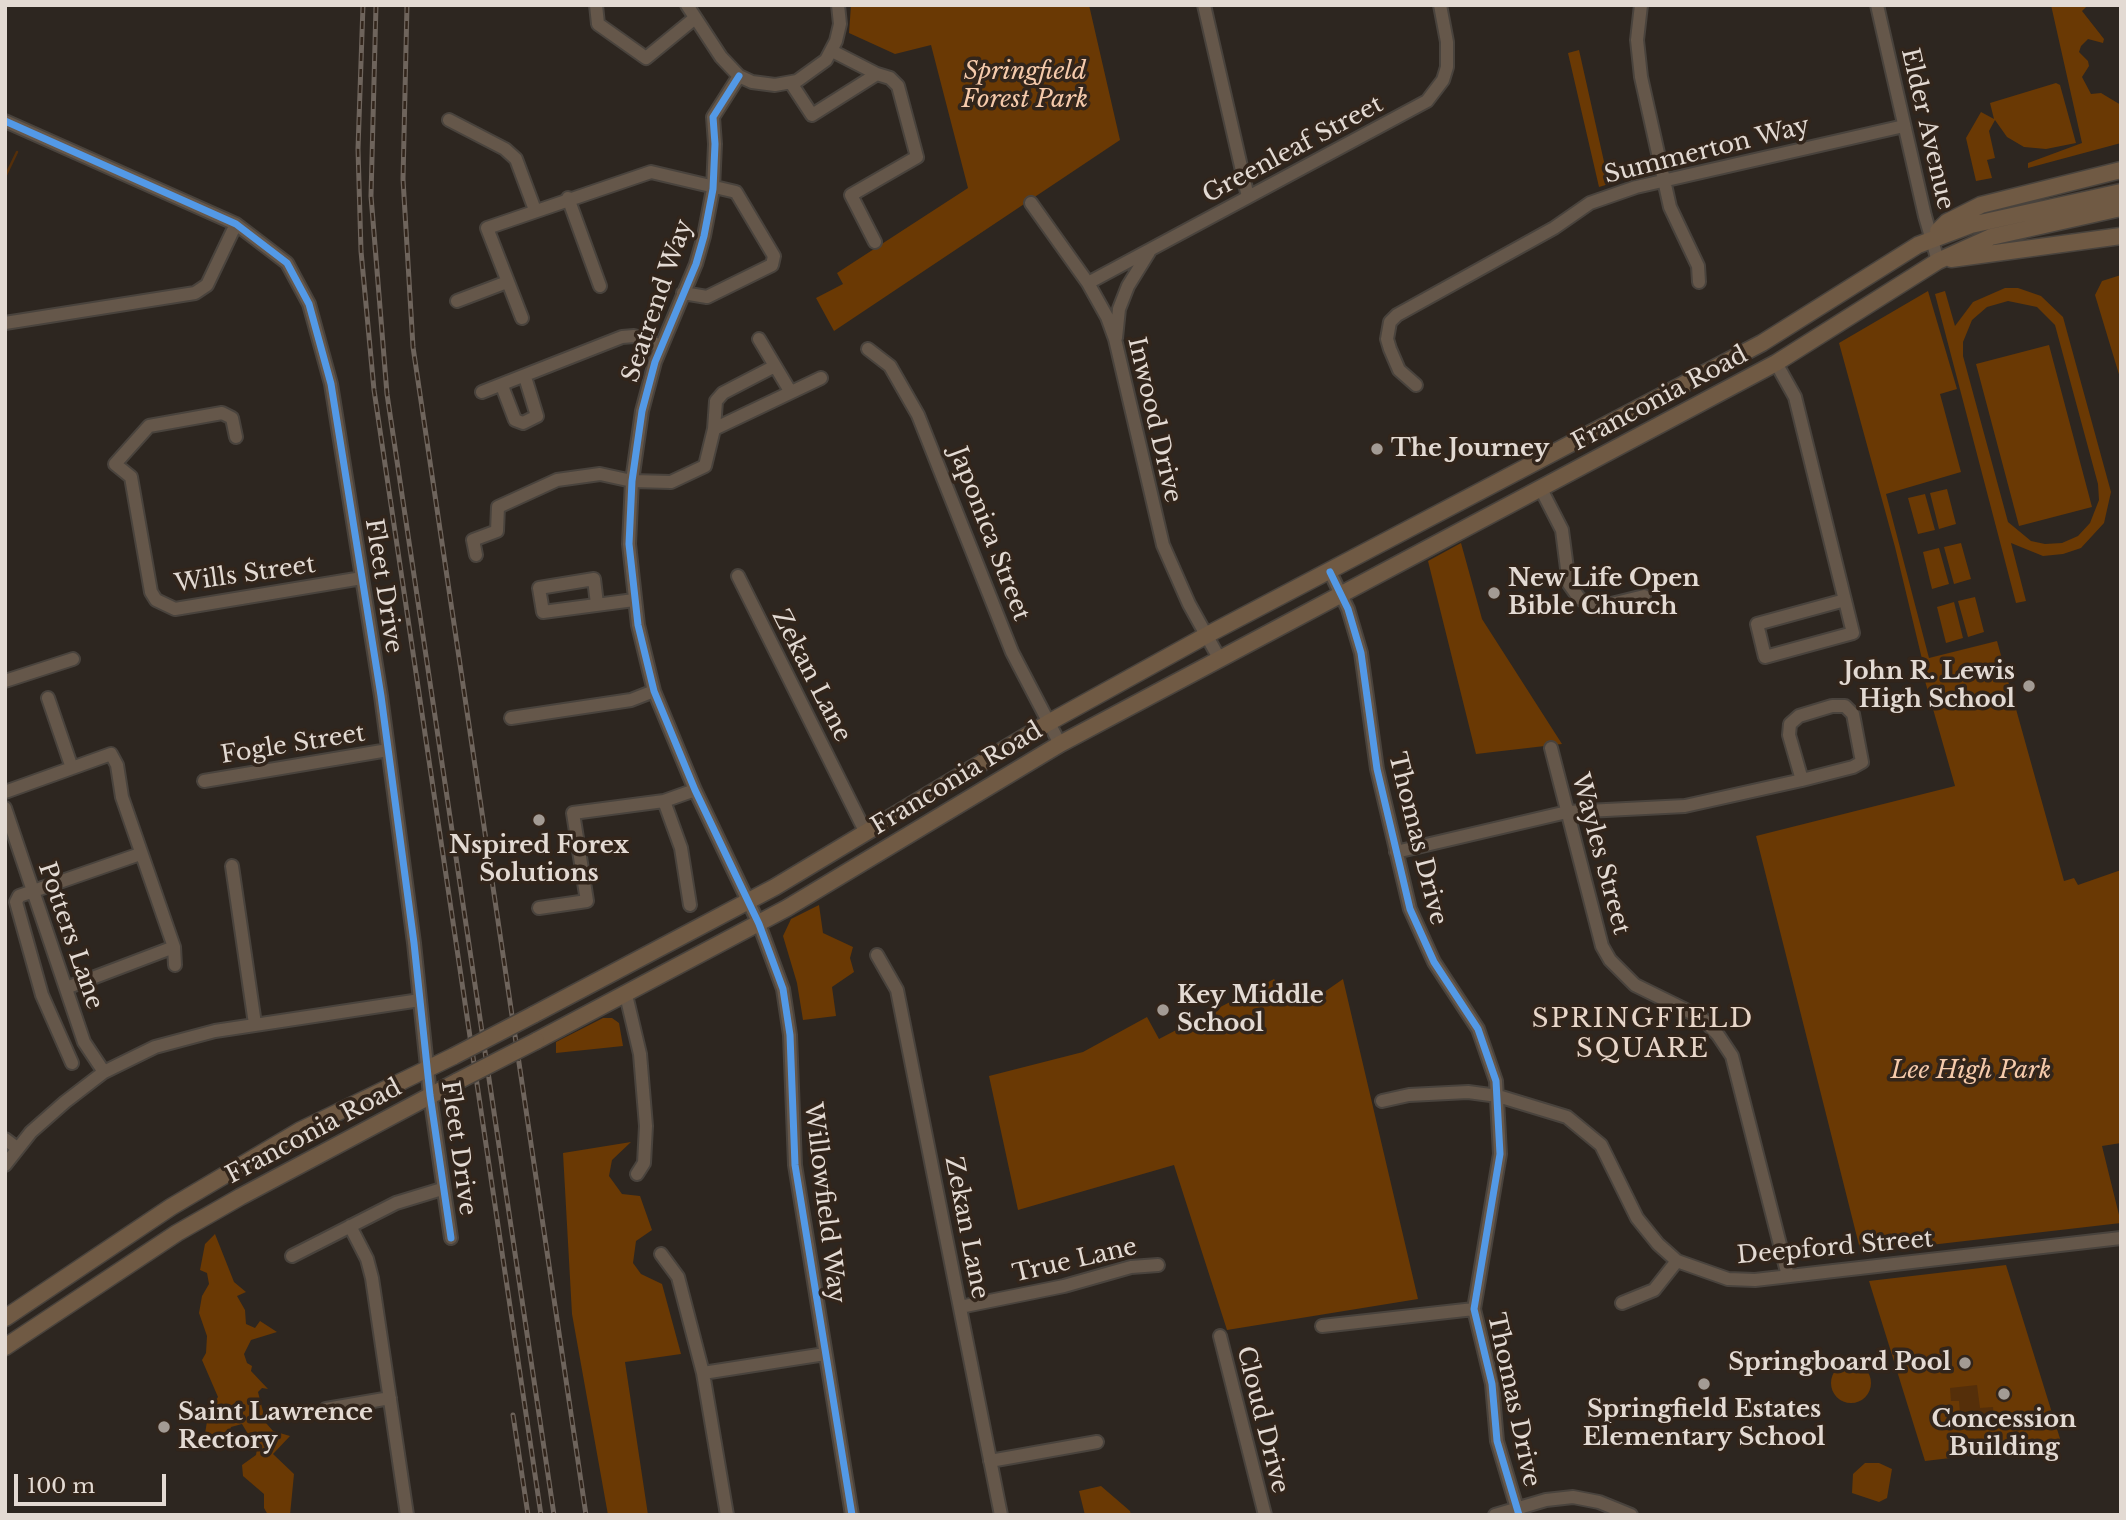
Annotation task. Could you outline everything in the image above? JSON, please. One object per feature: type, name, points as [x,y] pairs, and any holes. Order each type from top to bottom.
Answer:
[{"type":"main road","name":"Franconia Road","points":[[5,1318],[171,1207],[301,1130],[454,1056],[748,902],[1048,723],[1207,635],[1762,343],[1931,238],[1947,222],[1981,205],[2121,170]]},
{"type":"main road","name":"Franconia Road","points":[[1931,238],[1971,225],[2121,192]]},
{"type":"main road","name":"Franconia Road","points":[[5,1347],[177,1233],[307,1159],[759,924],[1060,744],[1776,363],[1938,261],[2003,234],[2121,208]]},
{"type":"main road","name":"Franconia Road","points":[[1938,261],[2121,236]]},
{"type":"main road","points":[[1484,490],[1491,515]]},
{"type":"street","points":[[596,5],[598,24],[646,58],[695,18]]},
{"type":"street","points":[[687,5],[721,57],[739,76],[763,84],[791,83],[816,70],[832,51],[840,24],[838,5]]},
{"type":"street","points":[[1204,5],[1248,197]]},
{"type":"street","name":"Greenleaf Street","points":[[1088,283],[1427,101],[1443,80],[1447,67],[1447,42],[1440,5]]},
{"type":"street","points":[[1641,5],[1638,57],[1674,218],[1698,266],[1699,282]]},
{"type":"street","name":"Elder Avenue","points":[[1877,5],[1938,261]]},
{"type":"street","points":[[832,51],[890,78],[898,86],[917,157],[851,195],[875,242]]},
{"type":"street","points":[[791,83],[812,115],[877,74]]},
{"type":"street","name":"Seatrend Way","points":[[739,76],[713,117],[713,189],[704,236],[661,346],[642,411],[632,481],[629,544],[634,600],[654,691],[695,790],[748,902]]},
{"type":"street","points":[[449,120],[505,149],[516,159],[535,210]]},
{"type":"street","name":"Fleet Drive","points":[[5,121],[236,225],[272,250],[294,271],[313,313],[331,384],[388,750],[442,1189],[451,1238]]},
{"type":"street","name":"Summerton Way","points":[[1416,385],[1399,370],[1390,349],[1387,339],[1390,322],[1397,315],[1531,242],[1601,198],[1664,180],[1904,126]]},
{"type":"street","points":[[522,318],[487,228],[568,198],[651,172],[713,189],[736,192],[774,256],[772,265],[707,297],[683,293]]},
{"type":"street","points":[[568,198],[600,286]]},
{"type":"street","name":"Inwood Drive","points":[[1031,203],[1088,283],[1116,341],[1163,545],[1219,658]]},
{"type":"street","points":[[5,323],[195,293],[207,285],[236,225]]},
{"type":"street","points":[[1116,341],[1119,309],[1128,286],[1149,252]]},
{"type":"street","points":[[457,302],[507,282]]},
{"type":"street","points":[[482,392],[622,337],[634,336],[661,346]]},
{"type":"street","points":[[758,339],[790,391]]},
{"type":"street","name":"Japonica Street","points":[[868,349],[890,366],[918,415],[1007,641],[1060,744]]},
{"type":"street","points":[[1776,363],[1795,397],[1845,600],[1853,633],[1765,657],[1757,624],[1845,600]]},
{"type":"street","points":[[476,555],[473,540],[497,531],[498,507],[522,494],[577,475],[600,474],[632,481],[671,482],[705,466],[714,429],[716,401],[723,393],[775,366]]},
{"type":"street","points":[[502,386],[515,420],[523,423],[537,416],[525,377]]},
{"type":"street","points":[[714,429],[821,378]]},
{"type":"street","name":"Wills Street","points":[[236,438],[232,418],[222,414],[149,426],[115,464],[131,477],[151,592],[160,605],[176,609],[362,578]]},
{"type":"street","points":[[1541,489],[1562,530],[1569,584],[1579,598],[1595,608],[1644,596]]},
{"type":"street","name":"Thomas Drive","points":[[1330,572],[1342,594],[1361,653],[1377,769],[1417,927],[1434,962],[1478,1029],[1490,1058],[1498,1096],[1500,1154],[1474,1309],[1492,1384],[1497,1441],[1518,1511]]},
{"type":"street","name":"Zekan Lane","points":[[738,576],[866,833]]},
{"type":"street","points":[[597,604],[594,579],[539,588],[543,612],[634,600]]},
{"type":"street","points":[[5,681],[73,659]]},
{"type":"street","points":[[511,718],[631,700],[654,691]]},
{"type":"street","points":[[48,698],[72,768]]},
{"type":"street","points":[[1396,852],[1567,812],[1685,806],[1802,780],[1853,767],[1862,762],[1853,714],[1845,706],[1832,706],[1799,716],[1790,724],[1789,735],[1802,780]]},
{"type":"street","name":"Wayles Street","points":[[1551,748],[1602,946],[1609,960],[1635,985],[1702,1018],[1732,1056],[1788,1276]]},
{"type":"street","name":"Fogle Street","points":[[204,781],[388,750]]},
{"type":"street","points":[[5,792],[111,754],[140,854],[174,947],[175,965]]},
{"type":"street","points":[[539,908],[587,901],[573,813],[664,801],[695,790]]},
{"type":"street","points":[[664,801],[681,848],[690,905]]},
{"type":"street","name":"Potters Lane","points":[[5,808],[9,833],[33,893],[88,1051],[104,1072]]},
{"type":"street","points":[[72,1063],[57,1020],[29,957],[16,902],[19,896],[140,854]]},
{"type":"street","points":[[232,866],[255,1024]]},
{"type":"street","name":"Willowfield Way","points":[[748,902],[774,959],[788,1014],[795,1165],[852,1515]]},
{"type":"street","points":[[66,988],[174,947]]},
{"type":"street","name":"Zekan Lane","points":[[877,955],[897,990],[1001,1515]]},
{"type":"street","points":[[626,995],[640,1054],[646,1126],[644,1163],[637,1174]]},
{"type":"street","points":[[5,1166],[43,1119],[104,1072],[155,1047],[255,1024],[420,1000]]},
{"type":"street","name":"Deepford Street","points":[[1382,1101],[1442,1092],[1498,1096],[1558,1112],[1589,1132],[1611,1158],[1631,1208],[1643,1227],[1677,1261],[1728,1279],[1755,1280],[2121,1238]]},
{"type":"street","points":[[5,1139],[17,1148]]},
{"type":"street","points":[[292,1256],[411,1196],[442,1189]]},
{"type":"street","points":[[351,1226],[369,1267],[407,1515]]},
{"type":"street","points":[[662,1254],[678,1277],[703,1373],[727,1515]]},
{"type":"street","points":[[1622,1303],[1654,1290],[1677,1261]]},
{"type":"street","name":"True Lane","points":[[960,1307],[1065,1286],[1131,1267],[1158,1265]]},
{"type":"street","points":[[1322,1326],[1474,1309]]},
{"type":"street","name":"Cloud Drive","points":[[1220,1336],[1265,1515]]},
{"type":"street","points":[[703,1373],[825,1354]]},
{"type":"street","points":[[326,1409],[390,1398]]},
{"type":"street","points":[[990,1461],[1097,1442]]},
{"type":"street","points":[[1495,1515],[1573,1497],[1599,1502],[1631,1515]]},
{"type":"green space","name":"Springfield Forest Park","points":[[851,5],[1089,5],[1120,140],[834,331],[816,298],[843,284],[837,273],[968,188],[931,45],[895,54],[849,33]]},
{"type":"green space","points":[[2051,5],[2088,5],[2082,11],[2104,39],[2103,43],[2088,39],[2081,46],[2079,52],[2089,66],[2082,77],[2091,94],[2101,93],[2121,105],[2121,143],[2028,168],[2028,163],[2082,143]]},
{"type":"green space","points":[[1579,50],[1609,184],[1599,187],[1568,53]]},
{"type":"green space","points":[[2056,83],[2060,85],[2076,143],[2046,149],[2024,147],[2007,137],[1995,120],[1989,131],[1995,158],[1987,160],[1992,178],[1976,181],[1966,138],[1981,112],[1994,119],[1990,103]]},
{"type":"green space","points":[[2121,275],[2121,381],[2095,295],[2102,281]]},
{"type":"green space","points":[[2005,288],[2018,288],[2041,296],[2063,317],[2111,492],[2104,523],[2081,548],[2063,554],[2043,556],[2011,543],[2026,601],[2016,603],[1935,294],[1945,291],[1955,326],[1973,302]],"holes":[[[2008,301],[2037,307],[2055,325],[2098,484],[2099,500],[2090,523],[2078,536],[2062,543],[2031,541],[2008,522],[1963,356],[1963,342],[1972,320],[1987,307]]]},
{"type":"green space","name":"Lee High Park","points":[[1928,291],[1957,389],[1940,394],[1961,472],[1886,494],[1929,658],[1997,641],[2064,881],[2074,878],[2078,885],[2121,870],[2121,1143],[2102,1146],[2121,1223],[1861,1253],[1756,836],[1955,786],[1919,660],[1922,659],[1895,547],[1839,343]]},
{"type":"green space","points":[[2049,345],[2092,507],[2019,526],[1976,364]]},
{"type":"green space","points":[[1947,489],[1956,524],[1939,529],[1930,493]]},
{"type":"green space","points":[[1925,494],[1935,530],[1918,534],[1908,498]]},
{"type":"green space","points":[[1461,543],[1482,619],[1562,744],[1476,754],[1428,561]]},
{"type":"green space","points":[[1961,543],[1971,579],[1954,584],[1944,547]]},
{"type":"green space","points":[[1939,548],[1949,584],[1932,589],[1923,552]]},
{"type":"green space","points":[[1975,597],[1984,632],[1968,637],[1958,601]]},
{"type":"green space","points":[[1954,602],[1963,638],[1946,643],[1937,607]]},
{"type":"green space","points":[[819,905],[823,933],[853,947],[850,958],[854,972],[832,987],[836,1016],[803,1020],[797,983],[783,936],[791,919]]},
{"type":"green space","points":[[1274,979],[1286,995],[1320,995],[1343,979],[1418,1299],[1227,1330],[1174,1165],[1018,1210],[989,1076],[1083,1052],[1147,1017],[1159,1039]]},
{"type":"green space","points":[[603,1018],[612,1018],[619,1023],[623,1046],[556,1053],[556,1042]]},
{"type":"green space","points":[[631,1142],[612,1160],[609,1176],[622,1194],[640,1196],[652,1230],[636,1241],[633,1263],[641,1274],[662,1284],[681,1354],[625,1362],[648,1515],[608,1515],[572,1314],[563,1153]]},
{"type":"green space","points":[[215,1234],[234,1282],[246,1292],[237,1296],[245,1310],[246,1324],[255,1328],[260,1321],[277,1332],[251,1340],[244,1354],[247,1363],[252,1366],[251,1371],[268,1389],[262,1388],[258,1392],[266,1423],[273,1431],[290,1436],[273,1454],[294,1474],[290,1515],[268,1515],[264,1508],[264,1494],[243,1476],[242,1465],[256,1455],[257,1449],[242,1424],[231,1427],[227,1439],[203,1446],[209,1409],[218,1397],[202,1360],[206,1353],[207,1336],[199,1313],[202,1296],[209,1284],[207,1273],[200,1270],[205,1244]]},
{"type":"green space","name":"Springboard Pool","points":[[2006,1265],[2062,1445],[1925,1461],[1869,1281]]},
{"type":"green space","points":[[1851,1363],[1865,1369],[1871,1383],[1865,1397],[1851,1403],[1837,1397],[1831,1383],[1837,1369]]},
{"type":"green space","points":[[1865,1463],[1879,1463],[1892,1469],[1887,1498],[1879,1502],[1852,1493],[1853,1474]]},
{"type":"green space","points":[[1101,1486],[1130,1511],[1131,1515],[1085,1515],[1079,1491]]},
{"type":"shaded area","points":[[1977,1385],[1980,1408],[1993,1407],[1994,1422],[1961,1425],[1959,1401],[1951,1401],[1950,1388]]},
{"type":"waterway","points":[[5,177],[17,152]]},
{"type":"railway","points":[[363,5],[358,149],[361,251],[374,390],[541,1515]]},
{"type":"railway","points":[[376,5],[371,196],[387,394],[554,1515]]},
{"type":"railway","points":[[407,5],[403,179],[413,347],[586,1515]]},
{"type":"railway","points":[[513,1415],[528,1515]]},
{"type":"cycle path","points":[[739,76],[713,117],[713,189],[704,236],[696,264],[655,362],[642,411],[632,481],[629,544],[638,625],[654,691],[695,790],[759,924],[783,989],[790,1035],[795,1165],[852,1515]]},
{"type":"cycle path","points":[[5,121],[236,224],[287,263],[309,304],[331,384],[381,696],[414,943],[430,1095],[451,1238]]},
{"type":"cycle path","points":[[1330,572],[1348,609],[1361,653],[1377,769],[1410,909],[1434,962],[1478,1029],[1496,1081],[1500,1154],[1474,1309],[1492,1384],[1497,1441],[1519,1515]]},
{"type":"place","name":"The Journey","points":[[1377,449]]},
{"type":"place","name":"New Life Open Bible Church","points":[[1494,593]]},
{"type":"place","name":"John R. Lewis High School","points":[[2029,686]]},
{"type":"place","name":"Nspired Forex Solutions","points":[[539,820]]},
{"type":"place","name":"Key Middle School","points":[[1163,1010]]},
{"type":"place","name":"Springboard Pool","points":[[1965,1363]]},
{"type":"place","name":"Springfield Estates Elementary School","points":[[1704,1384]]},
{"type":"place","name":"Concession Building","points":[[2004,1394]]},
{"type":"place","name":"Saint Lawrence Rectory","points":[[164,1427]]},
{"type":"district","name":"SPRINGFIELD SQUARE","points":[[1643,1035]]}]
